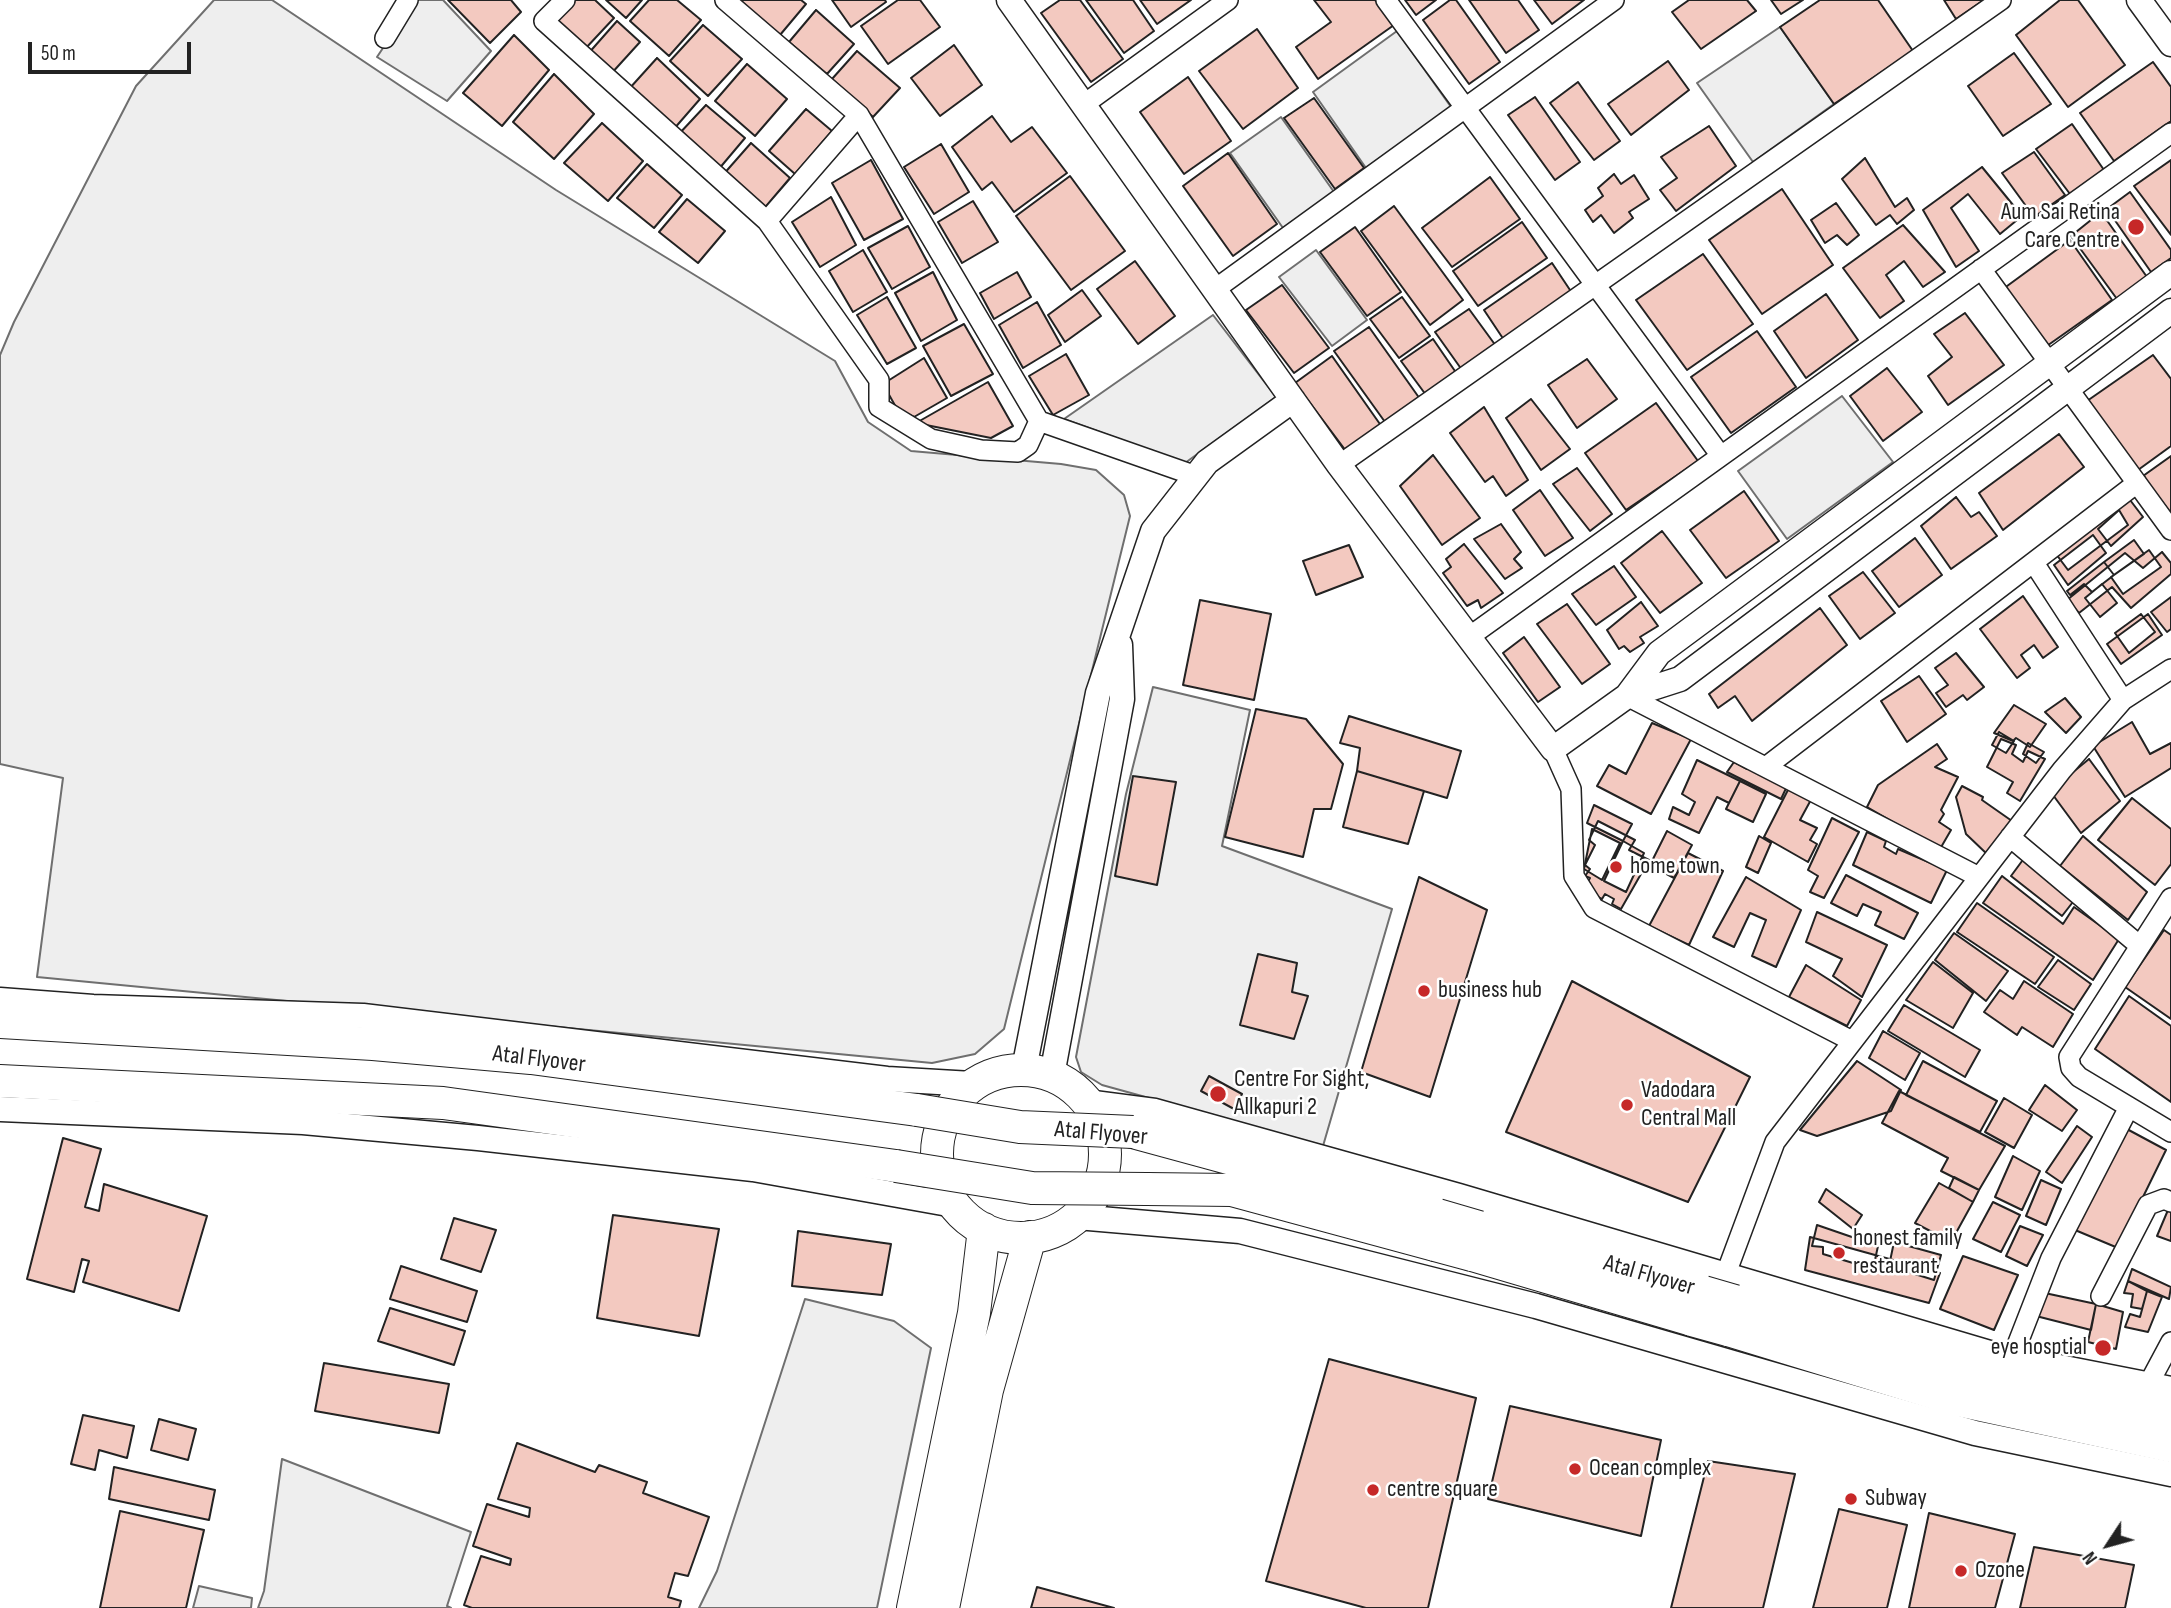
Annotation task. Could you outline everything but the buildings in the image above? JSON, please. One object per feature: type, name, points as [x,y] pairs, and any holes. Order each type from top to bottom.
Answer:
[{"type":"main road","name":"Atal Flyover","points":[[0,1023],[373,1044],[531,1058],[1020,1127],[1133,1132],[1420,1210],[1937,1363],[2005,1381],[2171,1415]]},
{"type":"main road","points":[[997,1072],[1038,1072],[1076,1090],[1094,1112],[1104,1139],[1104,1168],[1095,1195],[1077,1217],[1052,1232],[1030,1237],[999,1236],[954,1205],[941,1181],[936,1154],[940,1127],[952,1103],[972,1084],[997,1072]]},
{"type":"main road","name":"Atal Flyover","points":[[0,1081],[443,1104],[828,1156],[1032,1188],[1232,1190],[1530,1271],[1954,1399],[2171,1446]]},
{"type":"main road","points":[[943,1608],[936,1571],[984,1228]]},
{"type":"main road","points":[[913,1608],[936,1571],[1030,1237]]},
{"type":"street","points":[[385,38],[408,0]]},
{"type":"street","points":[[565,0],[544,21],[767,221],[879,380],[879,407],[932,439],[981,450],[1018,452],[1028,445],[1039,421]]},
{"type":"street","points":[[725,0],[859,115],[1039,421],[1196,476]]},
{"type":"street","points":[[1009,0],[1339,465],[1553,749],[1571,789],[1574,876],[1594,908],[1852,1041]]},
{"type":"street","points":[[1083,105],[1228,0]]},
{"type":"street","points":[[1386,0],[1721,456]]},
{"type":"street","points":[[1214,290],[1614,0]]},
{"type":"street","points":[[1339,465],[2001,0]]},
{"type":"street","points":[[2139,0],[2171,44]]},
{"type":"street","points":[[767,221],[859,115]]},
{"type":"street","points":[[1469,636],[2171,133]]},
{"type":"street","points":[[1981,270],[2171,530]]},
{"type":"street","points":[[1553,749],[1627,696],[1660,653],[2171,273]]},
{"type":"street","points":[[1627,696],[1680,679],[2171,311]]},
{"type":"street","points":[[1038,1072],[1098,693],[1153,531],[1207,462],[1293,400]]},
{"type":"street","points":[[1767,766],[2137,484]]},
{"type":"street","points":[[2034,563],[2123,700]]},
{"type":"street","points":[[1705,1353],[1724,1275],[1774,1142],[2010,837],[2123,700],[2171,669]]},
{"type":"street","points":[[1627,696],[1979,877]]},
{"type":"street","points":[[2010,837],[2140,946]]},
{"type":"street","points":[[2171,898],[2069,1057],[2071,1068],[2079,1077],[2171,1132]]},
{"type":"street","points":[[0,1000],[93,1007],[363,1016],[887,1079],[972,1084]]},
{"type":"street","points":[[1086,1102],[1155,1111],[1459,1196],[2012,1358],[2160,1387],[2171,1342]]},
{"type":"street","points":[[2012,1358],[2051,1258],[2129,1107]]},
{"type":"street","points":[[0,1109],[303,1122],[478,1138],[753,1169],[954,1205]]},
{"type":"street","points":[[1454,1284],[1459,1196]]},
{"type":"street","points":[[2101,1296],[2148,1205],[2154,1201],[2171,1202]]},
{"type":"street","points":[[1077,1217],[1240,1231],[1454,1284],[1705,1353],[1975,1433],[2171,1474]]},
{"type":"shaded area","points":[[214,0],[272,0],[556,190],[835,361],[868,422],[911,451],[1061,464],[1096,470],[1124,495],[1130,516],[1004,1029],[975,1054],[932,1063],[37,977],[63,778],[0,764],[0,355],[14,322],[136,86]]},
{"type":"shaded area","points":[[415,0],[443,0],[491,51],[447,101],[377,57]]},
{"type":"shaded area","points":[[1780,27],[1834,104],[1753,162],[1697,83]]},
{"type":"shaded area","points":[[1397,31],[1451,107],[1366,168],[1313,92]]},
{"type":"shaded area","points":[[1281,117],[1334,192],[1283,228],[1230,153]]},
{"type":"shaded area","points":[[1316,250],[1367,320],[1332,346],[1279,277]]},
{"type":"shaded area","points":[[1213,315],[1276,397],[1185,463],[1064,419]]},
{"type":"shaded area","points":[[1842,396],[1893,462],[1787,539],[1738,471]]},
{"type":"shaded area","points":[[1153,687],[1250,710],[1222,846],[1392,909],[1323,1146],[1102,1085],[1081,1072],[1076,1057],[1126,794]]},
{"type":"shaded area","points":[[805,1299],[894,1321],[931,1348],[877,1608],[699,1608],[717,1571]]},
{"type":"shaded area","points":[[282,1459],[471,1532],[447,1606],[451,1608],[258,1608],[264,1591]]},
{"type":"shaded area","points":[[199,1586],[252,1598],[251,1608],[193,1608]]},
{"type":"place","name":"Aum Sai Retina Care Centre","points":[[2136,227]]},
{"type":"place","name":"home town","points":[[1616,867]]},
{"type":"place","name":"business hub","points":[[1424,991]]},
{"type":"place","name":"Centre For Sight, Allkapuri 2","points":[[1218,1094]]},
{"type":"place","name":"Vadodara Central Mall","points":[[1627,1105]]},
{"type":"place","name":"honest family restaurant","points":[[1839,1253]]},
{"type":"place","name":"eye hosptial","points":[[2103,1348]]},
{"type":"place","name":"Ocean complex","points":[[1575,1469]]},
{"type":"place","name":"centre square","points":[[1373,1490]]},
{"type":"place","name":"Subway","points":[[1851,1499]]},
{"type":"place","name":"Ozone","points":[[1961,1571]]}]
